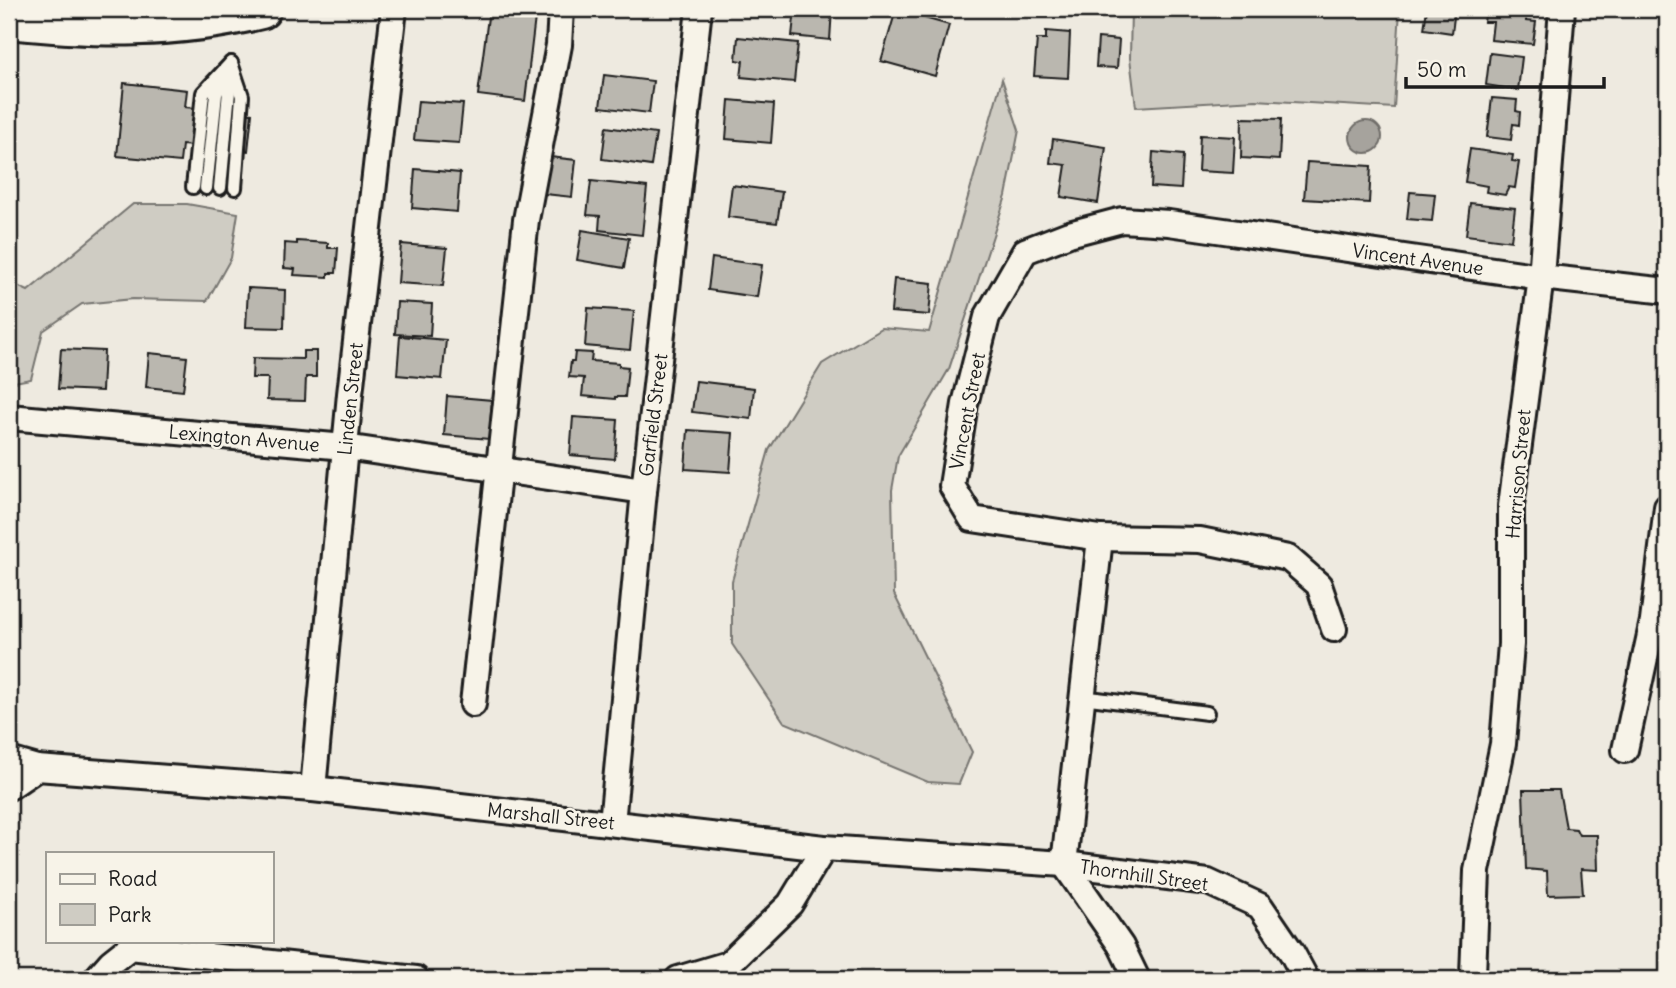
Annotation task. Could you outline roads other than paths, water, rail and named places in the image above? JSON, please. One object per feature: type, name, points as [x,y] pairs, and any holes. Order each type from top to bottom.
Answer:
[{"type":"main road","points":[[19,16],[72,25],[141,27],[223,18],[261,9]]},
{"type":"street","name":"Linden Street","points":[[313,789],[345,446],[394,9]]},
{"type":"street","points":[[474,704],[526,220],[559,45],[562,9]]},
{"type":"street","name":"Garfield Street","points":[[611,822],[644,491],[699,9]]},
{"type":"street","name":"Harrison Street","points":[[1475,979],[1477,871],[1503,744],[1511,645],[1511,506],[1541,277],[1562,9]]},
{"type":"street","name":"Vincent Street","points":[[1100,538],[972,519],[952,486],[965,404],[987,317],[1025,251],[1069,234],[1122,220],[1168,223]]},
{"type":"street","name":"Vincent Avenue","points":[[1168,223],[1541,277],[1667,291]]},
{"type":"street","name":"Lexington Avenue","points":[[9,416],[345,446],[644,491]]},
{"type":"street","points":[[1625,750],[1653,621],[1667,507]]},
{"type":"street","points":[[1137,979],[1121,946],[1063,863],[1100,538],[1200,540],[1288,558],[1319,585],[1334,629]]},
{"type":"street","name":"Marshall Street","points":[[9,760],[37,768],[313,789],[824,848],[1063,863]]},
{"type":"street","points":[[9,787],[37,768]]},
{"type":"street","points":[[678,979],[728,964],[790,904],[824,848]]},
{"type":"street","name":"Thornhill Street","points":[[1063,863],[1208,882],[1259,906],[1292,953],[1306,979]]},
{"type":"street","points":[[96,979],[130,947],[416,979]]},
{"type":"lane","points":[[199,188],[203,93],[231,62]]},
{"type":"lane","points":[[220,188],[231,62]]},
{"type":"lane","points":[[231,62],[242,96],[235,188]]},
{"type":"lane","points":[[1082,697],[1207,713]]}]
